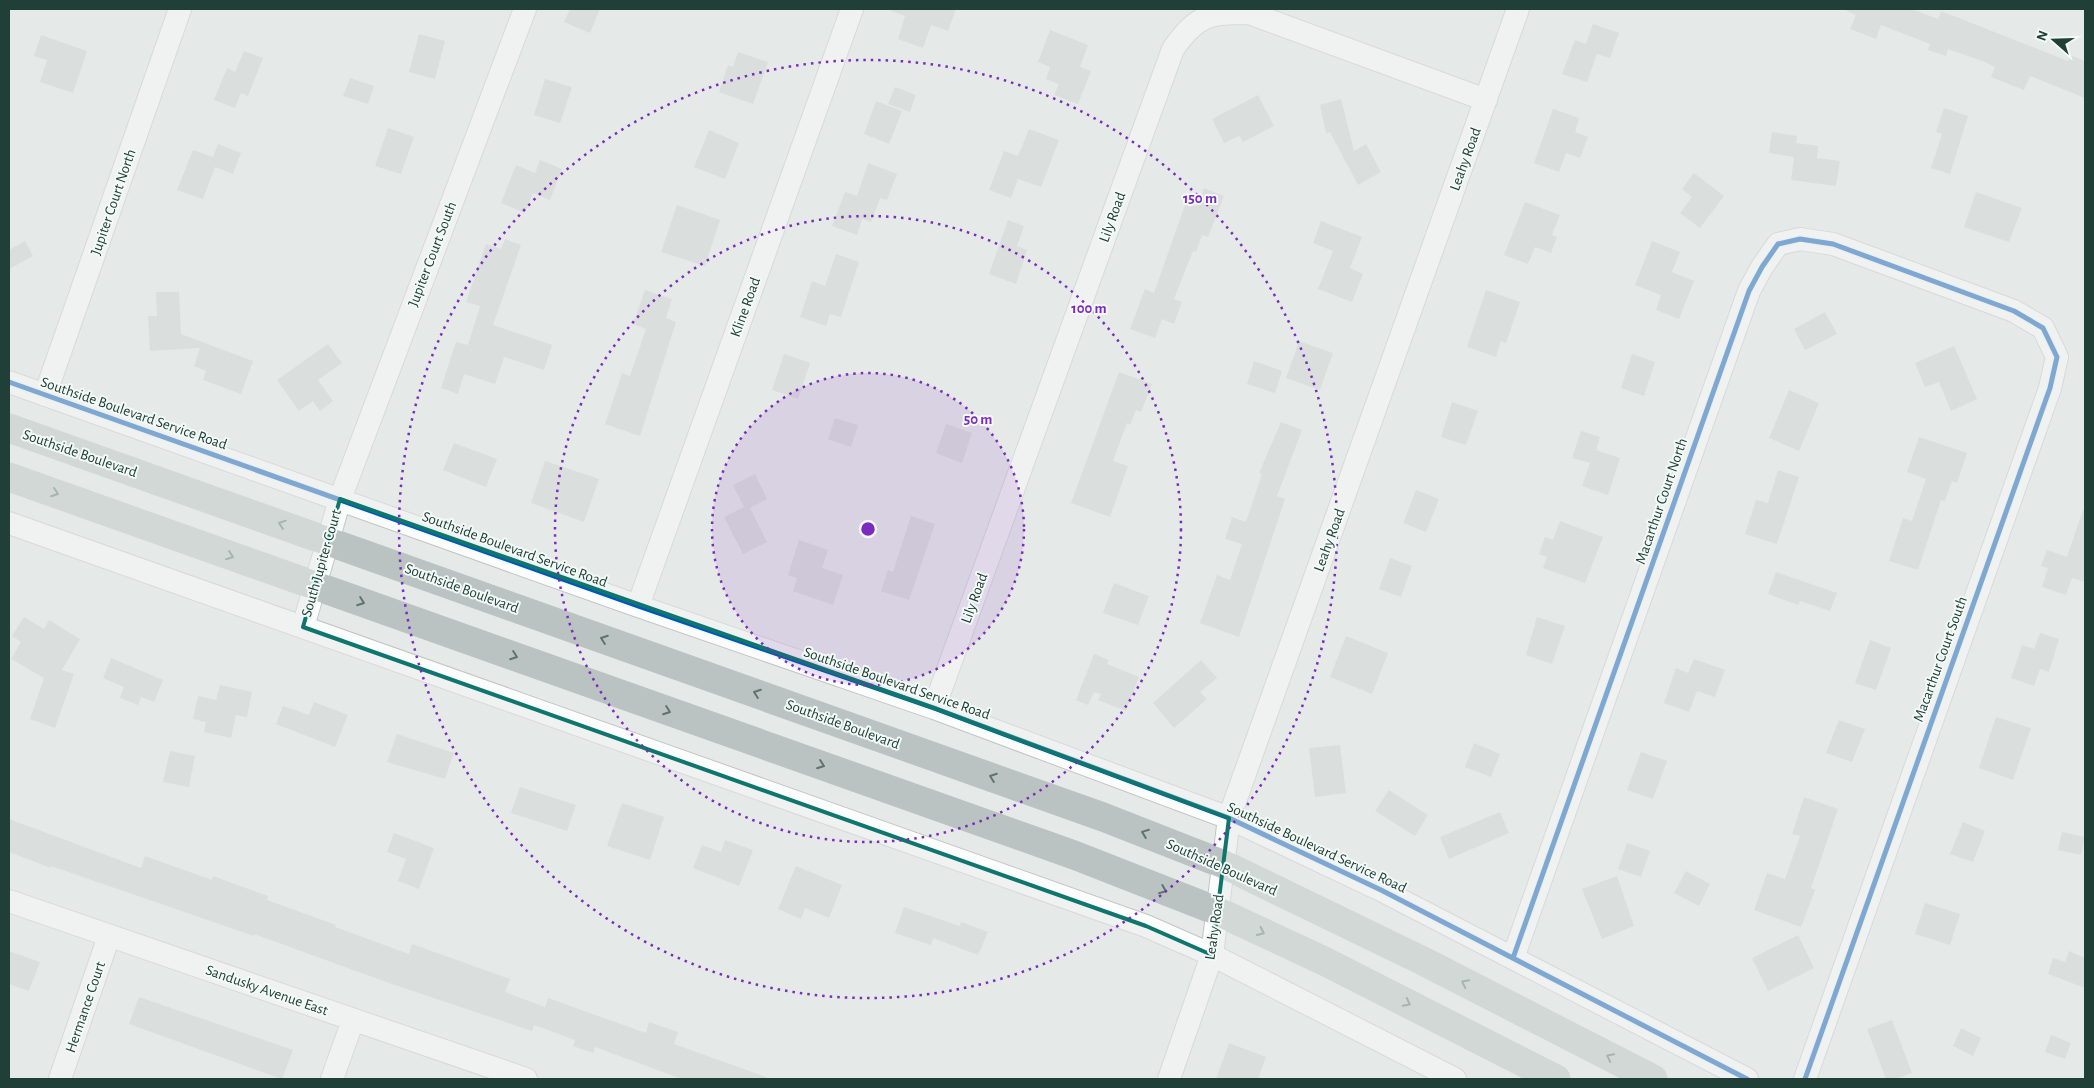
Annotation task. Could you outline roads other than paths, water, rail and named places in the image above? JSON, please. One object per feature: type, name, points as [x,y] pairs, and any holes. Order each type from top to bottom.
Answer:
[{"type":"highway","name":"Southside Boulevard","points":[[9,428],[1102,816],[1223,864],[1422,960],[1653,1079]]},
{"type":"highway","points":[[9,477],[1074,855],[1216,912],[1326,962],[1556,1079]]},
{"type":"street","name":"Jupiter Court North","points":[[45,395],[180,9]]},
{"type":"street","name":"Jupiter Court South","points":[[340,499],[525,9]]},
{"type":"street","name":"Kline Road","points":[[638,606],[852,9]]},
{"type":"street","name":"Leahy Road","points":[[1169,1079],[1212,955],[1229,818],[1518,9]]},
{"type":"street","name":"Lily Road","points":[[934,708],[1172,49],[1183,34],[1198,21],[1218,13],[1249,13],[1486,100]]},
{"type":"street","name":"Macarthur Court North","points":[[1513,958],[1748,291],[1762,267],[1778,244],[1800,239],[1833,244],[1966,292]]},
{"type":"street","name":"Macarthur Court South","points":[[1805,1079],[2050,388],[2057,357],[2043,328],[2014,311],[1966,292]]},
{"type":"street","name":"Southside Boulevard Service Road","points":[[9,382],[638,606],[934,708],[1229,818],[1380,890],[1747,1079]]},
{"type":"street","name":"South Jupiter Court","points":[[303,627],[340,499]]},
{"type":"street","points":[[9,523],[1146,926],[1212,955],[1455,1079]]},
{"type":"street","name":"Sandusky Avenue East","points":[[9,901],[526,1079]]},
{"type":"street","name":"Hermance Court","points":[[60,1079],[109,936]]},
{"type":"street","points":[[332,1079],[353,1020]]}]
